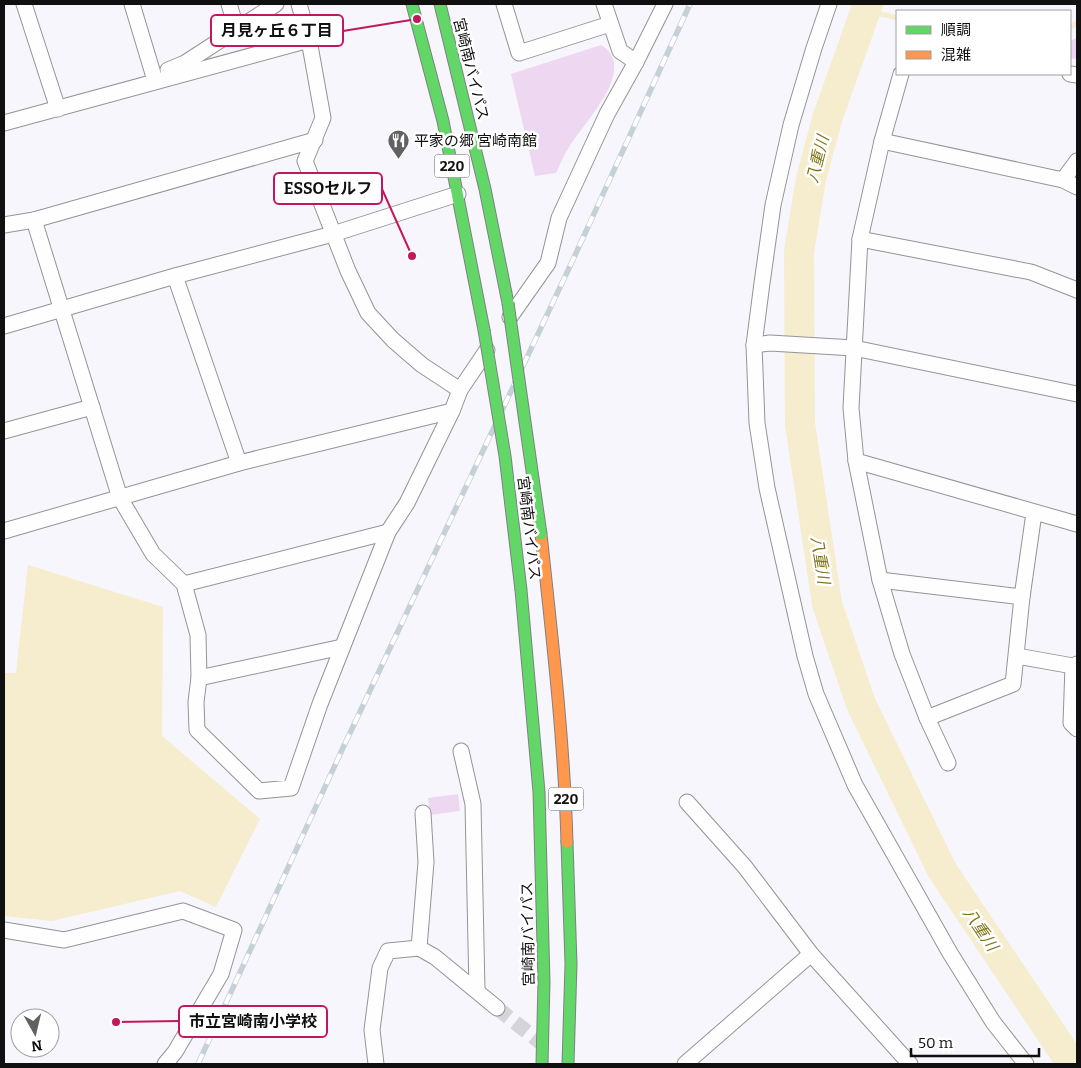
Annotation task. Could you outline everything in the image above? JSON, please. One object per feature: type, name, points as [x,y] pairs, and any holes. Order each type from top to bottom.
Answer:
[{"type":"highway","name":"宮崎南バイパス","points":[[412,4],[443,121],[484,330],[505,456],[521,590],[539,792],[544,982],[542,1064]]},
{"type":"highway","name":"宮崎南バイパス","points":[[440,4],[485,189],[508,303],[541,534],[555,659],[565,782],[571,964],[568,1064]]},
{"type":"street","points":[[24,4],[58,109]]},
{"type":"street","points":[[132,4],[154,77]]},
{"type":"street","points":[[229,4],[236,30]]},
{"type":"street","points":[[133,87],[185,63],[276,4]]},
{"type":"street","points":[[299,4],[309,40],[323,118],[305,161],[348,272],[368,313],[393,340],[422,366],[460,390]]},
{"type":"street","points":[[504,4],[518,53],[610,24]]},
{"type":"street","points":[[604,4],[620,50],[636,62]]},
{"type":"street","points":[[34,220],[120,498],[152,554],[184,584],[198,635],[197,730],[259,791],[291,788],[320,704],[388,532],[407,503],[452,411],[460,390],[548,263],[559,218],[607,114],[636,62],[664,4]]},
{"type":"street","points":[[829,4],[792,125],[773,205],[754,345],[757,422],[766,488],[805,656],[816,694],[855,785],[950,953],[993,1022],[1026,1064]]},
{"type":"street","points":[[4,123],[309,40]]},
{"type":"street","points":[[901,75],[882,141],[860,239],[851,408],[856,462],[880,580],[902,654],[927,718],[948,763]]},
{"type":"street","points":[[4,224],[34,220],[314,140]]},
{"type":"street","points":[[882,141],[1063,180],[1077,187]]},
{"type":"street","points":[[1063,180],[1077,161]]},
{"type":"street","points":[[4,326],[176,276],[333,234],[458,194]]},
{"type":"street","points":[[860,239],[1031,272],[1077,290]]},
{"type":"street","points":[[176,276],[239,463]]},
{"type":"street","points":[[754,345],[770,343],[854,348],[1077,394]]},
{"type":"street","points":[[4,431],[92,408]]},
{"type":"street","points":[[4,532],[239,463],[452,411]]},
{"type":"street","points":[[856,462],[1077,524]]},
{"type":"street","points":[[927,718],[1013,684],[1022,597],[1034,513]]},
{"type":"street","points":[[184,584],[388,532]]},
{"type":"street","points":[[880,580],[1022,597]]},
{"type":"street","points":[[199,678],[342,647]]},
{"type":"street","points":[[1017,656],[1075,665],[1070,723],[1077,729]]},
{"type":"street","points":[[461,751],[473,804],[477,990]]},
{"type":"street","points":[[687,802],[746,867],[811,954],[910,1064]]},
{"type":"street","points":[[419,948],[426,862],[423,813]]},
{"type":"street","points":[[4,930],[64,940],[183,911],[234,930],[221,974],[175,1052],[165,1064]]},
{"type":"street","points":[[376,1064],[372,1030],[380,968],[388,951],[419,948],[434,957],[498,1008]]},
{"type":"street","points":[[685,1064],[811,954]]},
{"type":"shaded area","points":[[1077,38],[1077,59],[1071,58],[1071,41]]},
{"type":"shaded area","points":[[601,45],[611,55],[614,68],[611,82],[604,97],[566,152],[556,173],[535,176],[511,74]]},
{"type":"shaded area","points":[[28,565],[163,607],[162,736],[260,819],[216,907],[180,891],[52,921],[4,916],[4,673],[16,673]]},
{"type":"shaded area","points":[[458,794],[460,811],[430,815],[428,798]]},
{"type":"waterway","name":"八重川","points":[[868,4],[828,116],[811,179],[799,252],[800,424],[827,604],[861,704],[942,870],[1072,1064]]},
{"type":"waterway","points":[[865,10],[896,18]]},
{"type":"waterway","points":[[1071,26],[1077,23]]},
{"type":"tunnel","points":[[497,1008],[545,1046]]},
{"type":"railway","points":[[198,1064],[341,752],[571,264],[690,4]]},
{"type":"traffic: fast","points":[[412,4],[443,121],[484,330]]},
{"type":"traffic: fast","points":[[440,4],[485,189],[508,303]]},
{"type":"traffic: fast","points":[[508,303],[541,534]]},
{"type":"traffic: fast","points":[[484,330],[505,456],[521,590]]},
{"type":"traffic: fast","points":[[521,590],[539,792],[544,982],[542,1064]]},
{"type":"traffic: fast","points":[[567,842],[571,964],[568,1064]]},
{"type":"traffic: slow","points":[[541,534],[560,726],[567,842]]},
{"type":"place","name":"月見ヶ丘６丁目","points":[[417,19]]},
{"type":"place","name":"平家の郷 宮崎南館","points":[[398,160]]},
{"type":"place","name":"ESSOセルフ","points":[[412,256]]},
{"type":"place","name":"市立宮崎南小学校","points":[[116,1022]]}]
